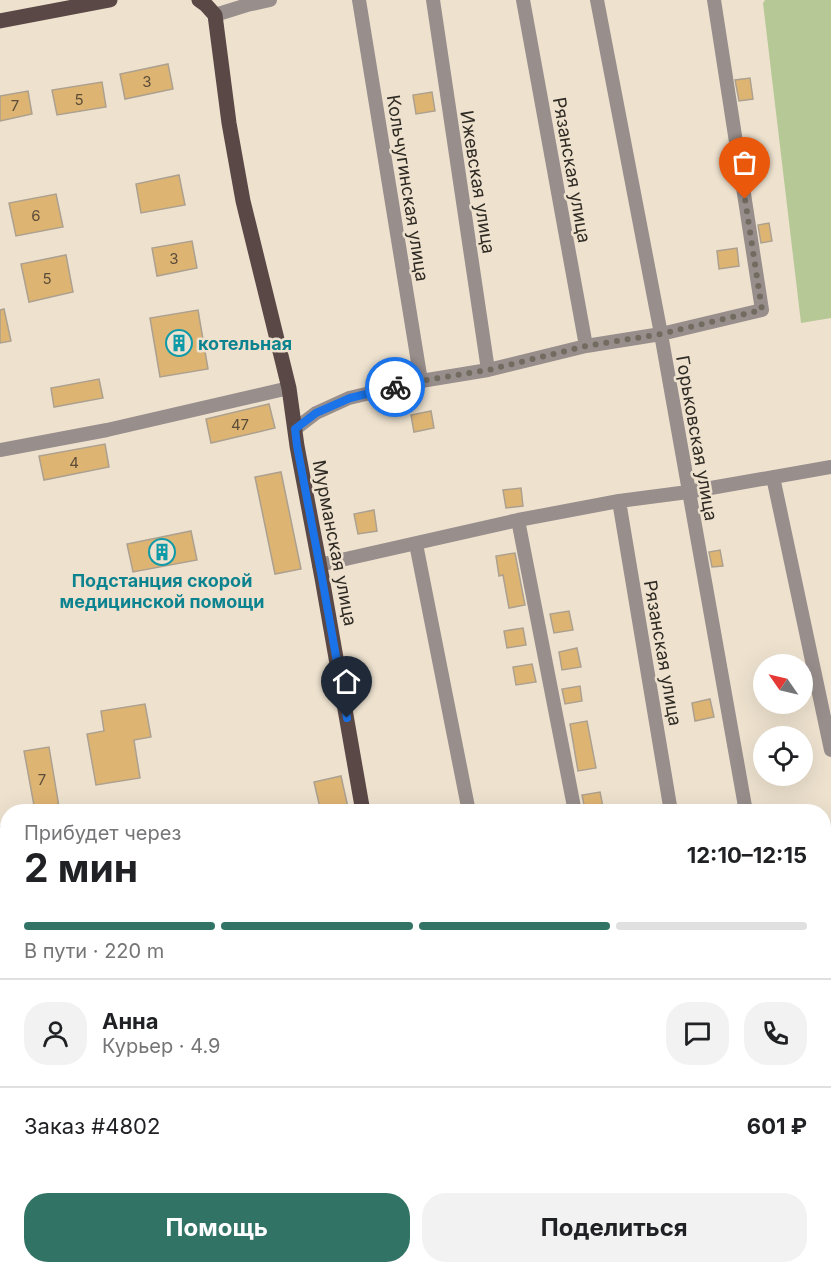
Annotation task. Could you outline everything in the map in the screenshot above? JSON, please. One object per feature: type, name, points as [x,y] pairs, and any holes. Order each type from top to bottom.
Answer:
[{"type":"main road","points":[[0,21],[68,4],[110,0]]},
{"type":"main road","name":"Мурманская улица","points":[[207,5],[243,201],[289,388],[297,446],[362,804]]},
{"type":"street","name":"Кольчугинская улица","points":[[359,0],[421,381]]},
{"type":"street","name":"Ижевская улица","points":[[433,0],[488,370]]},
{"type":"street","name":"Рязанская улица","points":[[523,0],[586,346]]},
{"type":"street","name":"Горьковская улица","points":[[597,0],[661,334],[745,804]]},
{"type":"street","points":[[295,429],[316,413],[350,398],[421,381],[488,370],[586,346],[661,334],[762,310],[714,0]]},
{"type":"street","points":[[207,5],[247,5],[265,1]]},
{"type":"street","points":[[0,450],[107,430],[289,388]]},
{"type":"street","points":[[319,565],[518,520],[619,501],[688,492],[831,467]]},
{"type":"street","points":[[773,477],[831,750]]},
{"type":"street","name":"Рязанская улица","points":[[619,501],[670,804]]},
{"type":"street","points":[[518,520],[573,804]]},
{"type":"street","points":[[416,544],[468,804]]},
{"type":"green space","points":[[765,0],[831,0],[831,318],[801,323],[763,3]]},
{"type":"building","points":[[168,64],[173,89],[125,99],[120,74]]},
{"type":"building","points":[[750,78],[753,99],[739,101],[735,80]]},
{"type":"building","points":[[102,82],[106,107],[57,115],[52,90]]},
{"type":"building","points":[[28,91],[32,114],[0,121],[0,96]]},
{"type":"building","points":[[432,92],[435,111],[416,114],[413,95]]},
{"type":"building","points":[[759,150],[762,167],[749,169],[747,152]]},
{"type":"building","points":[[179,175],[185,205],[141,213],[136,184]]},
{"type":"building","points":[[56,194],[63,227],[16,236],[9,203]]},
{"type":"building","points":[[769,223],[772,241],[761,243],[758,225]]},
{"type":"building","points":[[192,241],[197,268],[157,276],[152,248]]},
{"type":"building","points":[[737,248],[739,266],[719,269],[717,251]]},
{"type":"building","points":[[66,255],[73,292],[29,302],[21,264]]},
{"type":"building","points":[[4,309],[11,341],[0,343],[0,310]]},
{"type":"building","name":"котельная","points":[[198,310],[208,369],[160,377],[150,318]]},
{"type":"building","points":[[99,379],[103,398],[54,407],[51,388]]},
{"type":"building","points":[[269,404],[275,428],[211,443],[206,419]]},
{"type":"building","points":[[431,411],[434,428],[414,432],[411,415]]},
{"type":"building","points":[[105,444],[109,467],[44,480],[39,456]]},
{"type":"building","points":[[281,472],[301,569],[275,574],[255,477]]},
{"type":"building","points":[[521,488],[523,506],[506,508],[503,490]]},
{"type":"building","points":[[374,510],[377,531],[358,534],[354,514]]},
{"type":"building","name":"Подстанция скорой медицинской помощи","points":[[191,531],[197,560],[133,572],[127,544]]},
{"type":"building","points":[[720,550],[723,566],[712,567],[709,552]]},
{"type":"building","points":[[515,553],[525,605],[509,608],[503,575],[499,576],[496,556]]},
{"type":"building","points":[[569,611],[573,630],[554,633],[550,614]]},
{"type":"building","points":[[523,628],[526,645],[507,648],[504,631]]},
{"type":"building","points":[[577,648],[581,667],[562,670],[559,652]]},
{"type":"building","points":[[532,664],[536,682],[516,685],[513,667]]},
{"type":"building","points":[[580,686],[582,701],[565,704],[562,689]]},
{"type":"building","points":[[710,699],[714,717],[695,721],[692,703]]},
{"type":"building","points":[[145,704],[151,737],[134,740],[140,778],[96,785],[87,734],[104,731],[101,711]]},
{"type":"building","points":[[587,721],[596,768],[578,771],[570,724]]},
{"type":"building","points":[[49,747],[58,804],[34,804],[24,751]]},
{"type":"building","points":[[341,776],[347,804],[319,804],[314,782]]},
{"type":"building","points":[[600,792],[602,804],[584,804],[582,795]]},
{"type":"way so far","points":[[395,387],[488,370],[586,346],[661,334],[762,310],[745,199]]},
{"type":"place","name":"котельная","points":[[179,343]]},
{"type":"place","name":"Подстанция скорой медицинской помощи","points":[[162,552]]},
{"type":"route","points":[[347,718],[295,429],[316,413],[350,398],[395,387]]}]
